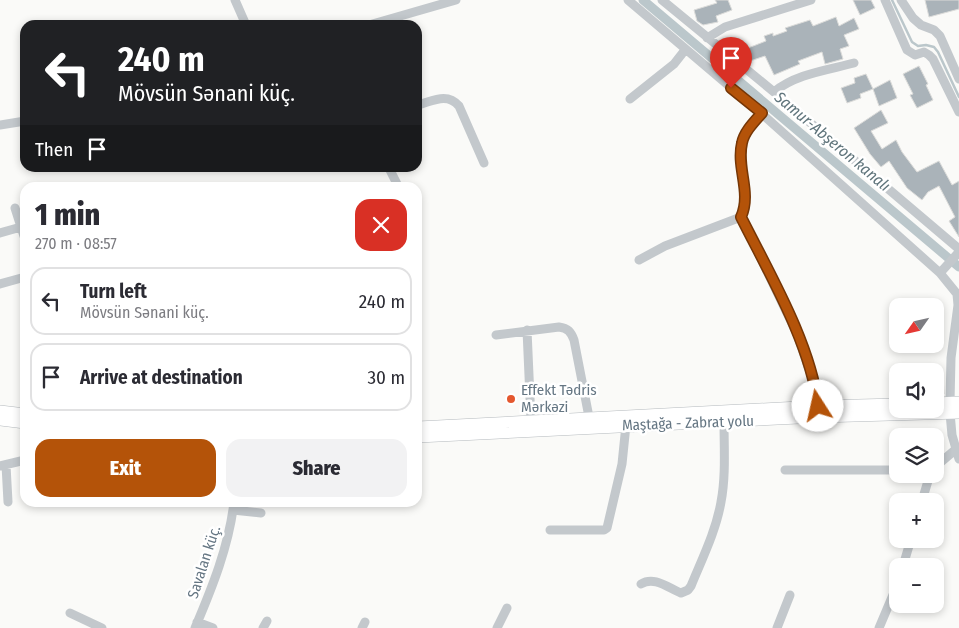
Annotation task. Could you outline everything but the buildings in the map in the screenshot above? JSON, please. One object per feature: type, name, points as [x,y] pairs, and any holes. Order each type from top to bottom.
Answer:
[{"type":"main road","points":[[422,426],[818,406],[889,404]]},
{"type":"main road","name":"Maştağa - Zabrat yolu","points":[[422,437],[724,422],[954,408]]},
{"type":"main road","points":[[0,411],[20,413]]},
{"type":"main road","points":[[0,420],[20,422]]},
{"type":"street","points":[[235,0],[244,20]]},
{"type":"street","points":[[420,0],[424,9]]},
{"type":"street","points":[[394,20],[456,0]]},
{"type":"street","points":[[628,0],[762,113],[940,273],[957,294],[958,305],[950,358],[954,408],[952,435],[959,459]]},
{"type":"street","points":[[662,0],[774,92],[959,250],[940,273]]},
{"type":"street","points":[[707,38],[725,27],[811,0]]},
{"type":"street","points":[[885,0],[907,50],[915,55],[924,52],[933,59],[959,112]]},
{"type":"street","points":[[901,0],[913,18],[934,30],[940,36],[959,79]]},
{"type":"street","points":[[630,99],[674,64],[685,50]]},
{"type":"street","points":[[949,57],[959,54]]},
{"type":"street","points":[[774,92],[782,85],[795,79],[854,63]]},
{"type":"street","points":[[422,104],[444,98],[453,100],[459,106],[484,163]]},
{"type":"street","points":[[639,260],[665,246],[741,217],[745,208],[746,197],[740,154],[742,142],[748,130],[762,113]]},
{"type":"street","points":[[0,124],[20,122]]},
{"type":"street","points":[[15,208],[20,224]]},
{"type":"street","points":[[741,217],[797,334],[813,381],[818,406]]},
{"type":"street","points":[[0,233],[20,227]]},
{"type":"street","points":[[0,284],[20,278]]},
{"type":"street","points":[[496,335],[559,327],[566,328],[571,332],[588,417]]},
{"type":"street","points":[[527,330],[530,421]]},
{"type":"street","points":[[641,584],[647,580],[654,580],[681,593],[688,590],[691,586],[707,547],[721,503],[724,484],[724,422]]},
{"type":"street","points":[[550,530],[604,530],[607,528],[622,464],[626,426]]},
{"type":"street","points":[[944,459],[955,450]]},
{"type":"street","points":[[8,502],[3,466],[20,461]]},
{"type":"street","points":[[785,470],[889,470]]},
{"type":"street","name":"Savalan küç.","points":[[196,625],[216,575],[234,507]]},
{"type":"street","points":[[238,507],[261,513]]},
{"type":"street","points":[[777,628],[790,595]]},
{"type":"street","points":[[879,628],[889,604]]},
{"type":"street","points":[[497,628],[506,608]]},
{"type":"street","points":[[70,612],[102,628]]},
{"type":"street","points":[[196,625],[212,628]]},
{"type":"waterway","name":"Samur-Abşeron kanalı","points":[[643,0],[959,267]]},
{"type":"waterway","points":[[892,0],[912,42],[918,46],[934,47],[938,52],[959,97]]},
{"type":"place","name":"Effekt Tədris Mərkəzi","points":[[511,399]]},
{"type":"route","points":[[731,88],[762,113],[748,130],[742,142],[740,154],[746,197],[745,208],[741,217],[797,334],[813,381],[818,406]]}]
